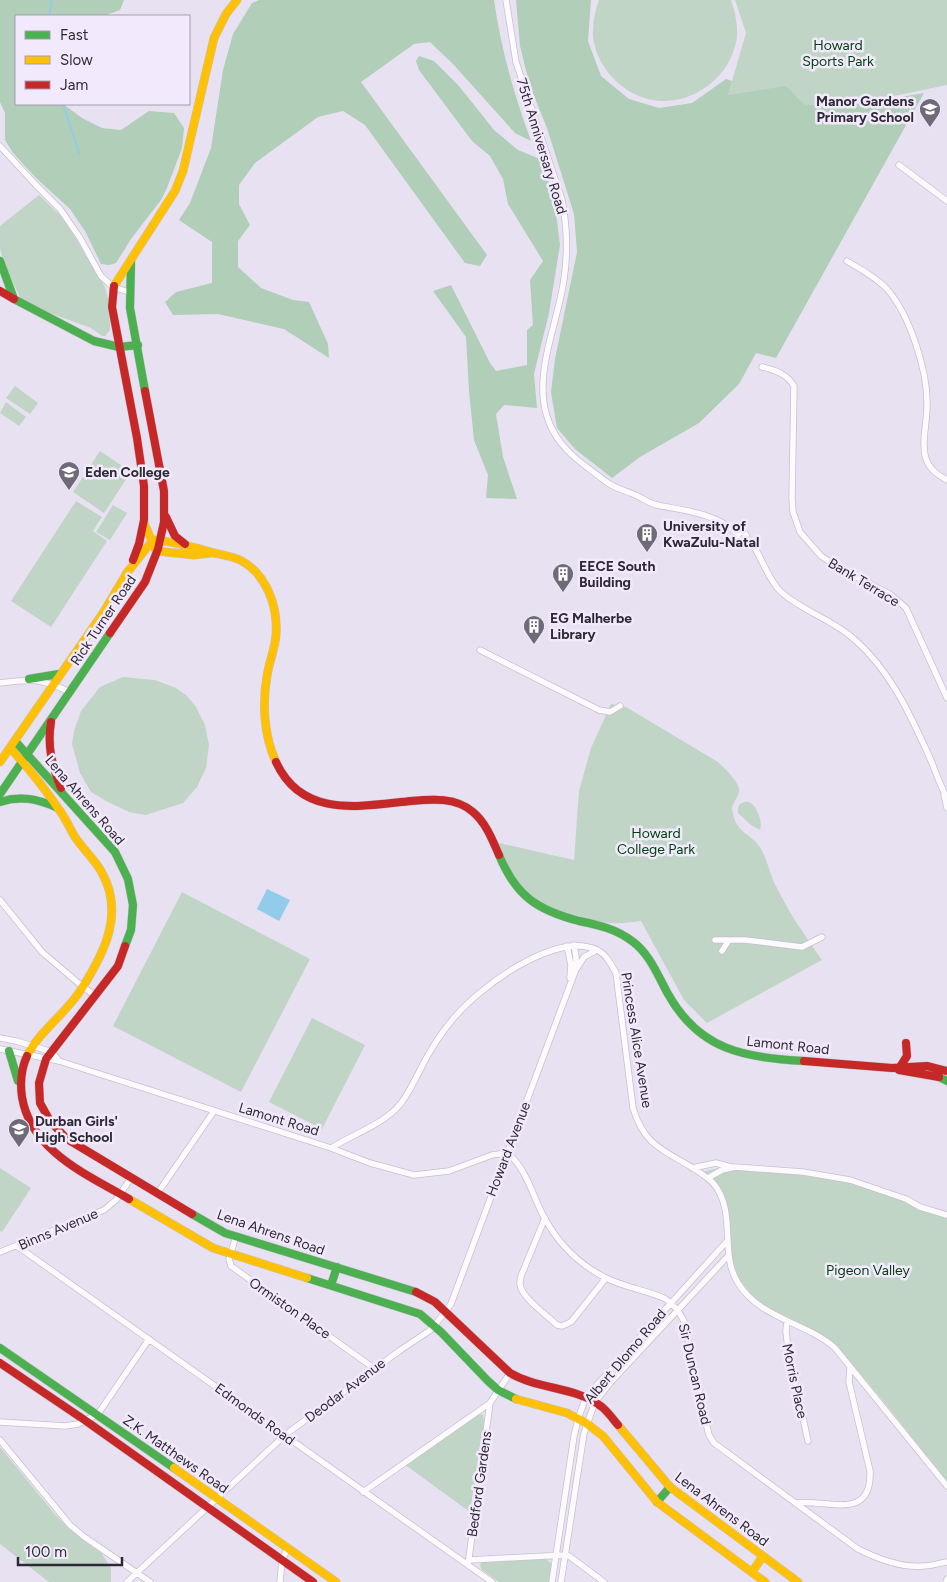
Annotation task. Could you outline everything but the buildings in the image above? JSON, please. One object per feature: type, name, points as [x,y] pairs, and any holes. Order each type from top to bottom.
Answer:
[{"type":"main road","points":[[113,287],[175,191],[183,171],[214,38],[222,20],[237,0]]},
{"type":"main road","points":[[0,261],[14,299]]},
{"type":"main road","name":"Rick Turner Road","points":[[0,794],[144,582],[159,541],[165,515],[162,483],[130,308],[130,261]]},
{"type":"main road","points":[[0,285],[6,278]]},
{"type":"main road","name":"Rick Turner Road","points":[[0,762],[102,612],[135,558],[144,520],[142,469],[112,307],[113,287]]},
{"type":"main road","points":[[0,291],[94,341],[119,347],[138,346]]},
{"type":"main road","points":[[165,515],[171,531],[187,545]]},
{"type":"main road","points":[[144,520],[156,551],[194,556],[213,552]]},
{"type":"main road","points":[[126,574],[151,542],[159,541],[187,545],[213,552]]},
{"type":"main road","name":"Lamont Road","points":[[213,552],[242,561],[252,569],[265,584],[274,605],[276,632],[266,681],[266,721],[273,758],[277,768],[285,779],[310,799],[344,806],[437,799],[452,800],[464,805],[478,816],[487,829],[509,877],[523,895],[543,909],[556,915],[616,931],[635,943],[649,960],[682,1017],[704,1036],[722,1047],[756,1057],[898,1068],[938,1067],[947,1071]]},
{"type":"main road","points":[[29,679],[59,674]]},
{"type":"main road","points":[[52,718],[49,733],[50,759],[64,797]]},
{"type":"main road","name":"Lena Ahrens Road","points":[[15,741],[115,852],[131,892],[133,905],[131,930],[118,966],[46,1059],[41,1070],[38,1084],[41,1107],[46,1119],[66,1139],[214,1227],[236,1236],[414,1291],[435,1302],[510,1373],[522,1380],[573,1392],[595,1402],[609,1414],[670,1487],[798,1582]]},
{"type":"main road","name":"Lena Ahrens Road","points":[[10,748],[58,808],[72,832],[101,871],[110,893],[113,911],[108,937],[83,987],[75,999],[33,1045],[21,1074],[20,1090],[24,1109],[30,1124],[39,1136],[66,1162],[213,1248],[420,1314],[435,1325],[499,1390],[522,1401],[567,1413],[603,1436],[657,1502],[765,1582]]},
{"type":"main road","points":[[0,802],[14,798],[29,798],[58,808]]},
{"type":"main road","points":[[72,832],[86,820]]},
{"type":"main road","points":[[898,1068],[907,1056],[906,1043]]},
{"type":"main road","points":[[9,1051],[20,1090]]},
{"type":"main road","points":[[924,1066],[943,1079]]},
{"type":"main road","name":"Lamont Road","points":[[898,1068],[943,1079]]},
{"type":"main road","points":[[331,1285],[337,1267]]},
{"type":"main road","name":"Z.K. Matthews Road","points":[[0,1348],[98,1414],[336,1582]]},
{"type":"main road","name":"Z.K. Matthews Road","points":[[0,1363],[86,1421],[313,1582]]},
{"type":"main road","points":[[657,1502],[670,1487]]},
{"type":"main road","points":[[752,1572],[763,1556]]},
{"type":"street","name":"75th Anniversary Road","points":[[506,0],[516,62],[562,200],[565,216],[566,250],[564,279],[544,370],[543,396],[551,426],[567,450],[610,485],[651,503],[710,516],[728,526],[738,534],[738,540],[744,540],[754,548],[768,574],[782,592],[840,627],[866,650],[882,669],[916,726],[943,791]]},
{"type":"street","points":[[0,146],[30,180],[60,209],[80,238],[100,276],[113,287],[130,292]]},
{"type":"street","points":[[899,165],[947,201]]},
{"type":"street","points":[[847,261],[887,289],[904,315],[915,344],[925,380],[927,405],[926,457],[929,466],[935,473],[947,480]]},
{"type":"street","name":"Bank Terrace","points":[[762,367],[773,369],[785,376],[794,386],[792,498],[793,512],[800,532],[815,550],[828,561],[891,595],[906,608],[947,698]]},
{"type":"street","points":[[480,650],[599,710],[610,712],[620,706]]},
{"type":"street","points":[[0,683],[29,679],[52,684],[70,692]]},
{"type":"street","points":[[943,791],[947,798]]},
{"type":"street","points":[[943,791],[947,808]]},
{"type":"street","points":[[0,900],[42,952],[96,996]]},
{"type":"street","points":[[715,940],[745,940],[802,947],[822,937]]},
{"type":"street","points":[[722,951],[729,940]]},
{"type":"street","points":[[567,946],[574,944],[596,950]]},
{"type":"street","name":"Howard Avenue","points":[[574,944],[576,970]]},
{"type":"street","name":"Howard Avenue","points":[[567,946],[571,965],[570,986]]},
{"type":"street","name":"Lamont Road","points":[[0,1049],[59,1061],[331,1148],[378,1122],[396,1108],[408,1094],[437,1041],[453,1019],[474,996],[520,965],[543,954],[567,946]]},
{"type":"street","name":"Howard Avenue","points":[[435,1325],[451,1304],[576,970],[584,957],[596,950]]},
{"type":"street","name":"Princess Alice Avenue","points":[[596,950],[606,956],[616,973],[633,1108],[637,1121],[642,1132],[664,1153],[708,1178],[720,1193],[727,1218],[728,1256],[733,1274],[739,1285],[751,1299],[765,1310],[831,1344],[947,1486]]},
{"type":"street","points":[[0,1038],[33,1045],[52,1052],[59,1061]]},
{"type":"street","points":[[157,1194],[214,1111]]},
{"type":"street","points":[[331,1148],[370,1163],[414,1176],[462,1168],[492,1155],[506,1153]]},
{"type":"street","name":"Sir Duncan Road","points":[[506,1153],[516,1162],[521,1170],[544,1218],[557,1239],[575,1257],[606,1278],[671,1302],[678,1309],[684,1321],[709,1435],[714,1443],[858,1549],[874,1557],[917,1566],[947,1562]]},
{"type":"street","points":[[692,1168],[716,1163],[731,1167],[803,1172],[850,1180],[906,1199],[920,1208],[947,1215]]},
{"type":"street","points":[[708,1178],[731,1167]]},
{"type":"street","name":"Binns Avenue","points":[[0,1252],[104,1210],[111,1206],[131,1178]]},
{"type":"street","points":[[544,1218],[521,1276],[521,1289],[525,1296],[557,1325],[566,1326],[606,1278]]},
{"type":"street","points":[[230,1254],[236,1236]]},
{"type":"street","name":"Albert Dlomo Road","points":[[552,1582],[574,1436],[586,1398],[728,1240]]},
{"type":"street","name":"Edmonds Road","points":[[17,1246],[363,1492],[468,1562],[492,1582]]},
{"type":"street","name":"Ormiston Place","points":[[230,1254],[231,1266],[237,1271],[375,1369]]},
{"type":"street","name":"Albert Dlomo Road","points":[[561,1582],[587,1424],[595,1402],[610,1383],[728,1256]]},
{"type":"street","name":"Morris Place","points":[[787,1321],[788,1349],[808,1441]]},
{"type":"street","name":"Deodar Avenue","points":[[127,1582],[284,1435],[435,1325]]},
{"type":"street","points":[[0,1422],[65,1426],[86,1421],[98,1414],[149,1339]]},
{"type":"street","points":[[795,1503],[850,1505],[861,1500],[867,1493],[870,1471],[849,1382],[850,1368]]},
{"type":"street","name":"Bedford Gardens","points":[[363,1492],[490,1403],[510,1373]]},
{"type":"street","name":"Bedford Gardens","points":[[468,1562],[490,1403]]},
{"type":"street","points":[[0,1440],[70,1525],[150,1582]]},
{"type":"street","points":[[565,1492],[574,1494]]},
{"type":"street","points":[[280,1582],[282,1560],[288,1548]]},
{"type":"street","points":[[468,1562],[565,1555],[604,1582]]},
{"type":"green space","points":[[0,0],[124,0],[120,10],[107,15],[15,15],[15,105],[64,105],[82,118],[102,128],[121,130],[149,111],[174,113],[184,128],[182,148],[161,200],[131,239],[116,263],[109,265],[101,264],[85,231],[70,209],[35,177],[13,153],[5,140],[5,113],[0,102]]},
{"type":"green space","points":[[259,0],[494,0],[509,72],[531,141],[515,133],[453,64],[430,42],[414,44],[361,82],[487,255],[480,266],[465,263],[365,125],[343,111],[318,117],[255,163],[239,185],[239,204],[250,225],[238,241],[238,267],[261,288],[293,300],[309,302],[328,344],[329,358],[284,329],[218,314],[173,315],[165,302],[176,292],[212,283],[212,242],[179,220],[190,203],[211,148],[223,70],[233,34],[252,3]]},
{"type":"green space","points":[[516,0],[591,0],[588,41],[601,76],[629,99],[659,108],[692,103],[726,79],[732,81],[728,95],[786,86],[803,104],[841,107],[924,93],[776,358],[756,353],[739,384],[699,423],[640,457],[612,478],[575,449],[557,428],[551,392],[555,359],[577,252],[574,214],[547,128],[530,86],[520,46]]},
{"type":"green space","points":[[599,0],[731,0],[735,14],[737,37],[729,62],[713,82],[692,95],[667,101],[641,97],[618,83],[601,62],[593,37],[595,14]]},
{"type":"green space","name":"Howard Sports Park","points":[[735,0],[947,0],[947,85],[841,107],[728,95],[746,33]]},
{"type":"green space","points":[[419,56],[434,61],[459,86],[494,130],[518,150],[540,159],[554,197],[560,245],[549,313],[534,374],[537,408],[504,405],[496,414],[503,457],[517,499],[486,498],[488,475],[474,440],[466,337],[433,291],[451,285],[490,363],[496,371],[527,365],[527,330],[533,325],[530,280],[543,261],[508,204],[503,179],[490,156],[472,141],[419,70],[416,61]]},
{"type":"green space","points":[[39,195],[64,219],[105,287],[110,330],[105,336],[91,328],[47,312],[20,297],[4,264],[0,248],[0,226]]},
{"type":"green space","points":[[15,386],[38,403],[30,414],[6,398]]},
{"type":"green space","points":[[6,402],[26,417],[19,426],[0,413]]},
{"type":"green space","points":[[100,451],[131,472],[104,513],[73,492]]},
{"type":"green space","points":[[76,501],[102,517],[93,531],[87,527],[107,541],[51,627],[11,601]]},
{"type":"green space","points":[[113,505],[127,513],[110,540],[96,532]]},
{"type":"green space","points":[[123,677],[155,680],[176,688],[187,696],[196,707],[205,725],[209,745],[206,768],[197,787],[183,803],[146,815],[129,812],[91,792],[80,773],[72,744],[81,711],[100,687]]},
{"type":"green space","name":"Howard College Park","points":[[611,704],[626,707],[718,762],[731,776],[739,788],[732,807],[733,816],[739,827],[761,849],[782,897],[798,925],[822,960],[707,1023],[684,1000],[641,921],[626,923],[599,922],[576,918],[543,905],[516,881],[495,842],[574,860],[579,791],[591,748]]},
{"type":"green space","points":[[749,802],[759,814],[760,830],[751,825],[738,813],[740,804]]},
{"type":"green space","points":[[182,892],[310,959],[241,1092],[113,1026]]},
{"type":"green space","points":[[312,1018],[365,1045],[322,1129],[269,1102]]},
{"type":"green space","name":"Pigeon Valley","points":[[730,1165],[826,1173],[947,1214],[947,1481],[841,1351],[826,1337],[785,1318],[753,1297],[737,1276],[728,1256],[722,1196],[703,1172]]},
{"type":"green space","points":[[0,1168],[31,1188],[2,1232],[0,1231]]},
{"type":"green space","points":[[478,1414],[483,1415],[484,1422],[470,1512],[404,1464]]},
{"type":"green space","points":[[0,1447],[70,1530],[101,1553],[111,1568],[111,1582],[49,1582],[0,1544]]},
{"type":"green space","points":[[546,1559],[552,1564],[549,1582],[499,1582],[482,1570],[480,1566],[481,1563],[486,1561]]},
{"type":"water","points":[[267,889],[290,900],[279,921],[257,909]]},
{"type":"waterway","points":[[49,15],[52,0]]},
{"type":"waterway","points":[[63,105],[79,153]]},
{"type":"traffic: fast","points":[[0,261],[14,299],[94,341],[119,347],[138,345]]},
{"type":"traffic: fast","points":[[131,262],[130,308],[145,391]]},
{"type":"traffic: fast","points":[[0,794],[110,633]]},
{"type":"traffic: fast","points":[[29,679],[59,674]]},
{"type":"traffic: fast","points":[[15,741],[115,852],[128,879],[133,905],[131,930],[125,946]]},
{"type":"traffic: fast","points":[[0,802],[21,798],[56,807]]},
{"type":"traffic: fast","points":[[499,855],[513,881],[521,891],[540,906],[564,917],[613,930],[638,946],[649,959],[681,1013],[694,1028],[709,1039],[743,1053],[804,1061]]},
{"type":"traffic: fast","points":[[9,1051],[18,1081]]},
{"type":"traffic: fast","points":[[935,1075],[947,1081]]},
{"type":"traffic: fast","points":[[192,1214],[225,1233],[416,1292]]},
{"type":"traffic: fast","points":[[331,1285],[337,1267]]},
{"type":"traffic: fast","points":[[307,1278],[420,1314],[441,1332],[498,1390],[516,1399]]},
{"type":"traffic: fast","points":[[0,1348],[174,1468]]},
{"type":"traffic: fast","points":[[657,1502],[670,1487]]},
{"type":"traffic: slow","points":[[114,286],[175,191],[183,171],[214,38],[226,14],[237,0]]},
{"type":"traffic: slow","points":[[145,525],[156,551],[194,555],[211,553]]},
{"type":"traffic: slow","points":[[126,574],[155,540],[185,545],[240,560],[249,566],[264,582],[273,603],[276,624],[275,640],[265,687],[264,709],[269,742],[276,762]]},
{"type":"traffic: slow","points":[[0,762],[103,613],[128,571]]},
{"type":"traffic: slow","points":[[10,748],[30,770],[62,814],[75,837],[101,871],[108,886],[112,917],[98,960],[76,997],[39,1038],[27,1056]]},
{"type":"traffic: slow","points":[[129,1199],[213,1248],[307,1278]]},
{"type":"traffic: slow","points":[[516,1399],[567,1413],[586,1423],[603,1436],[657,1502],[765,1582]]},
{"type":"traffic: slow","points":[[618,1425],[670,1487],[798,1582]]},
{"type":"traffic: slow","points":[[174,1468],[336,1582]]},
{"type":"traffic: slow","points":[[752,1572],[763,1556]]},
{"type":"traffic: jam","points":[[114,286],[112,307],[137,438],[144,486],[144,520],[139,544],[133,560]]},
{"type":"traffic: jam","points":[[0,291],[14,299]]},
{"type":"traffic: jam","points":[[110,633],[145,582],[158,549],[164,522],[164,491],[145,391]]},
{"type":"traffic: jam","points":[[166,517],[175,536],[185,544]]},
{"type":"traffic: jam","points":[[51,722],[51,756],[61,788]]},
{"type":"traffic: jam","points":[[276,762],[287,780],[301,793],[317,801],[334,805],[372,805],[419,800],[444,800],[459,804],[473,812],[482,821],[499,855]]},
{"type":"traffic: jam","points":[[125,946],[118,966],[46,1059],[39,1083],[40,1103],[50,1121],[67,1139],[192,1214]]},
{"type":"traffic: jam","points":[[900,1067],[907,1056],[906,1043]]},
{"type":"traffic: jam","points":[[27,1056],[23,1066],[22,1097],[27,1116],[36,1132],[63,1159],[129,1199]]},
{"type":"traffic: jam","points":[[804,1061],[892,1068],[927,1066],[947,1071]]},
{"type":"traffic: jam","points":[[899,1070],[939,1077]]},
{"type":"traffic: jam","points":[[416,1292],[435,1302],[510,1373],[533,1383],[569,1391],[591,1400],[604,1409],[618,1425]]},
{"type":"traffic: jam","points":[[0,1363],[86,1421],[313,1582]]},
{"type":"place","name":"Manor Gardens Primary School","points":[[930,128]]},
{"type":"place","name":"Eden College","points":[[69,491]]},
{"type":"place","name":"University of KwaZulu-Natal","points":[[647,553]]},
{"type":"place","name":"EECE South Building","points":[[563,593]]},
{"type":"place","name":"EG Malherbe Library","points":[[534,645]]},
{"type":"place","name":"Durban Girls' High School","points":[[19,1148]]}]
